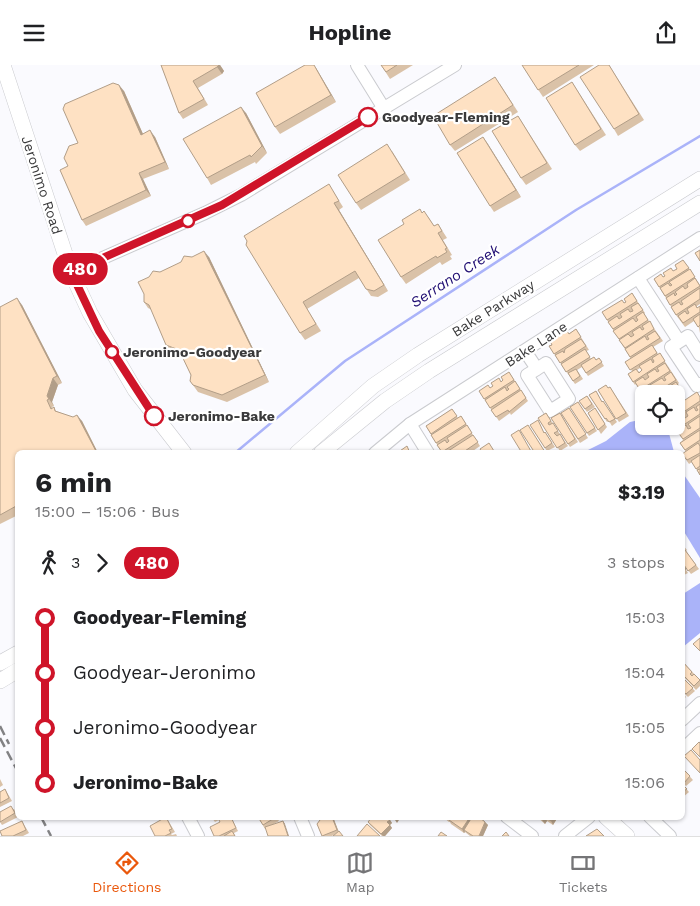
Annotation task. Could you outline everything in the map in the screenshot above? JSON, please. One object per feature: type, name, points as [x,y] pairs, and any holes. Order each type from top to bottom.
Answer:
[{"type":"main road","name":"Jeronimo Road","points":[[3,65],[71,272],[99,331],[116,359],[150,411],[182,450]]},
{"type":"main road","name":"Bake Parkway","points":[[300,450],[373,386],[418,355],[700,179]]},
{"type":"main road","name":"Bake Parkway","points":[[325,450],[385,401],[429,371],[700,203]]},
{"type":"main road","points":[[0,681],[8,667]]},
{"type":"main road","points":[[609,820],[627,836]]},
{"type":"street","points":[[357,65],[383,107]]},
{"type":"street","points":[[71,272],[222,205],[455,65]]},
{"type":"street","name":"Bake Lane","points":[[378,450],[410,424],[700,238]]},
{"type":"street","points":[[638,278],[680,341]]},
{"type":"street","points":[[700,355],[688,336],[671,347],[697,386],[700,384]]},
{"type":"street","points":[[525,351],[537,369]]},
{"type":"street","points":[[410,424],[426,450]]},
{"type":"street","points":[[685,717],[700,703]]},
{"type":"street","points":[[685,747],[700,733]]},
{"type":"street","points":[[190,820],[198,836]]},
{"type":"street","points":[[301,820],[308,836]]},
{"type":"street","points":[[510,820],[532,836]]},
{"type":"street","points":[[565,836],[585,820]]},
{"type":"street","points":[[653,820],[670,836]]},
{"type":"water","points":[[635,421],[635,435],[669,435],[673,450],[588,450],[606,441],[630,422]]},
{"type":"water","points":[[685,476],[700,498],[700,558],[685,533]]},
{"type":"water","points":[[700,583],[700,633],[685,645],[685,593]]},
{"type":"building","points":[[161,65],[219,65],[193,81],[204,99],[179,113]]},
{"type":"building","points":[[305,65],[314,65],[331,95],[275,127],[256,93]]},
{"type":"building","points":[[381,65],[397,65],[386,72]]},
{"type":"building","points":[[522,65],[579,65],[538,90]]},
{"type":"building","points":[[599,65],[609,65],[639,114],[614,129],[580,77]]},
{"type":"building","points":[[495,77],[513,105],[450,145],[433,116]]},
{"type":"building","points":[[572,82],[601,129],[575,145],[546,98]]},
{"type":"building","points":[[113,83],[119,85],[141,135],[150,130],[165,162],[139,173],[146,190],[82,220],[60,170],[68,166],[64,158],[69,146],[78,143],[63,109],[65,104]]},
{"type":"building","points":[[241,107],[262,146],[251,157],[250,155],[207,178],[183,139]]},
{"type":"building","points":[[518,116],[547,163],[521,178],[492,131]]},
{"type":"building","points":[[483,137],[516,190],[490,206],[457,153]]},
{"type":"building","points":[[387,144],[405,173],[356,203],[338,175]]},
{"type":"building","points":[[329,184],[339,201],[334,203],[384,285],[374,291],[366,289],[355,271],[303,302],[316,324],[300,333],[246,245],[247,241],[244,236]]},
{"type":"building","points":[[420,209],[422,213],[424,211],[434,226],[438,224],[442,231],[438,233],[447,248],[445,249],[447,252],[437,258],[436,256],[401,277],[378,240],[404,224],[402,220]]},
{"type":"building","points":[[700,250],[700,261],[695,253]]},
{"type":"building","points":[[204,251],[265,375],[222,395],[193,385],[190,381],[191,375],[179,350],[166,345],[149,305],[144,302],[144,294],[138,282],[149,277],[153,271],[160,272],[181,262],[184,256],[192,257]]},
{"type":"building","points":[[683,260],[689,268],[659,287],[654,279],[661,274],[663,277],[665,276],[663,273],[671,268],[673,271],[677,269],[675,265]]},
{"type":"building","points":[[690,269],[695,277],[665,296],[660,288],[668,283],[670,286],[672,285],[669,282]]},
{"type":"building","points":[[695,278],[700,286],[670,305],[666,298],[674,293],[675,296],[677,294],[675,292],[683,286],[685,289],[688,287],[687,284]]},
{"type":"building","points":[[700,288],[700,299],[676,315],[671,307],[679,302],[681,305],[683,304],[681,301]]},
{"type":"building","points":[[632,293],[637,301],[607,320],[602,312],[622,300],[624,303],[626,302],[624,299]]},
{"type":"building","points":[[17,298],[57,376],[53,378],[47,396],[51,409],[54,407],[55,411],[73,417],[77,415],[95,450],[15,450],[15,507],[0,515],[0,307]]},
{"type":"building","points":[[638,303],[643,310],[613,329],[608,322],[617,316],[619,319],[622,317],[620,314],[628,309],[630,312],[633,311],[631,307]]},
{"type":"building","points":[[695,304],[697,308],[700,306],[700,312],[683,323],[678,316],[685,311],[687,314],[689,313],[687,309]]},
{"type":"building","points":[[643,312],[648,320],[619,339],[613,331],[633,318],[636,322],[638,320],[636,317]]},
{"type":"building","points":[[700,314],[700,325],[698,327],[693,319]]},
{"type":"building","points":[[650,321],[654,329],[625,348],[619,340],[628,334],[631,337],[634,335],[632,332],[640,327],[642,330],[644,329],[642,326]]},
{"type":"building","points":[[576,329],[581,337],[554,354],[549,346],[552,345],[550,341],[567,331],[569,334]]},
{"type":"building","points":[[655,331],[660,338],[630,357],[625,349],[645,336],[647,340],[649,339],[647,336]]},
{"type":"building","points":[[581,339],[586,346],[560,363],[555,355],[563,351],[564,353],[565,349]]},
{"type":"building","points":[[652,345],[657,353],[630,370],[625,362]]},
{"type":"building","points":[[585,349],[590,357],[566,372],[561,364]]},
{"type":"building","points":[[660,353],[665,361],[633,382],[628,374],[636,369],[639,373],[642,370],[639,366],[651,359],[653,363],[652,358]]},
{"type":"building","points":[[594,357],[596,360],[599,358],[602,362],[586,373],[581,365]]},
{"type":"building","points":[[665,363],[670,371],[648,385],[637,385],[635,382],[643,377],[645,380],[649,377],[647,374],[655,369],[657,372],[659,371],[657,368]]},
{"type":"building","points":[[576,369],[580,376],[573,381],[568,373]]},
{"type":"building","points":[[509,372],[514,380],[484,399],[479,391],[488,385],[490,388],[493,386],[491,383],[499,378],[501,382],[503,380],[501,377]]},
{"type":"building","points":[[671,372],[676,380],[668,385],[650,385],[662,378],[664,381],[666,380],[664,377]]},
{"type":"building","points":[[515,381],[520,389],[490,408],[485,400],[505,387],[507,391],[509,389],[507,387]]},
{"type":"building","points":[[606,385],[608,388],[610,387],[626,413],[616,419],[598,390]]},
{"type":"building","points":[[521,390],[526,398],[509,412],[508,410],[496,417],[491,410]]},
{"type":"building","points":[[596,391],[615,419],[609,422],[605,419],[589,395]]},
{"type":"building","points":[[697,392],[700,397],[700,401],[685,411],[685,400]]},
{"type":"building","points":[[587,396],[592,404],[585,409],[579,401]]},
{"type":"building","points":[[578,402],[595,428],[587,433],[570,407]]},
{"type":"building","points":[[700,404],[700,414],[685,424],[685,418],[688,416],[686,412],[694,407],[696,411],[698,410],[696,407]]},
{"type":"building","points":[[569,408],[586,434],[578,439],[561,413]]},
{"type":"building","points":[[595,408],[605,424],[598,430],[588,413]]},
{"type":"building","points":[[452,409],[457,416],[431,434],[426,426]]},
{"type":"building","points":[[546,413],[551,421],[548,423],[549,425],[553,423],[558,431],[554,433],[557,436],[560,434],[565,443],[557,448],[538,418]]},
{"type":"building","points":[[560,413],[575,439],[568,444],[551,418]]},
{"type":"building","points":[[461,416],[466,424],[436,443],[431,435]]},
{"type":"building","points":[[700,416],[700,428],[683,439],[680,435],[685,435],[685,426],[688,429],[691,428],[688,424]]},
{"type":"building","points":[[538,420],[544,433],[552,443],[545,448],[530,425]]},
{"type":"building","points":[[467,425],[472,433],[445,450],[441,450],[437,445],[445,440],[447,443],[449,441],[447,438]]},
{"type":"building","points":[[528,425],[544,450],[533,450],[520,430]]},
{"type":"building","points":[[519,430],[530,450],[520,450],[511,435]]},
{"type":"building","points":[[700,430],[700,440],[685,450],[680,443]]},
{"type":"building","points":[[473,435],[478,442],[466,450],[450,450]]},
{"type":"building","points":[[489,443],[493,450],[481,450]]},
{"type":"building","points":[[698,443],[700,446],[700,453],[687,460],[685,452]]},
{"type":"building","points":[[700,455],[700,466],[696,469],[691,461]]},
{"type":"building","points":[[685,550],[696,565],[688,571],[685,566]]},
{"type":"building","points":[[700,638],[700,651],[693,644]]},
{"type":"building","points":[[685,664],[692,672],[690,674],[692,676],[694,674],[700,680],[694,686],[685,677]]},
{"type":"building","points":[[685,680],[693,688],[685,693]]},
{"type":"building","points":[[700,743],[700,757],[692,749]]},
{"type":"building","points":[[691,750],[700,760],[700,773],[685,757]]},
{"type":"building","points":[[685,771],[690,776],[685,782]]},
{"type":"building","points":[[5,789],[9,798],[0,803],[0,792]]},
{"type":"building","points":[[11,806],[15,813],[0,822],[0,812]]},
{"type":"building","points":[[161,820],[168,820],[172,829],[169,830],[171,833],[165,836],[155,836],[150,826]]},
{"type":"building","points":[[219,820],[232,820],[236,828],[219,836],[214,836],[210,827],[220,822]]},
{"type":"building","points":[[260,820],[271,820],[263,825]]},
{"type":"building","points":[[320,820],[333,820],[337,830],[322,836],[317,824]]},
{"type":"building","points":[[370,820],[390,820],[387,822],[390,825],[381,834],[368,822]]},
{"type":"building","points":[[449,820],[468,820],[462,829]]},
{"type":"building","points":[[470,820],[483,820],[485,822],[479,836],[473,836],[464,830]]},
{"type":"building","points":[[22,821],[26,830],[13,836],[2,836],[0,831]]},
{"type":"building","points":[[283,821],[288,836],[268,836],[265,827]]},
{"type":"building","points":[[367,824],[380,836],[357,836]]},
{"type":"building","points":[[597,829],[604,836],[586,836]]},
{"type":"building","points":[[232,831],[235,836],[224,836]]},
{"type":"building","points":[[339,831],[343,836],[333,836]]},
{"type":"building","points":[[441,832],[447,836],[438,836]]},
{"type":"waterway","name":"Serrano Creek","points":[[239,450],[345,361],[576,210],[700,136]]},
{"type":"railway","points":[[0,726],[9,744]]},
{"type":"railway","points":[[0,738],[15,766]]},
{"type":"railway","points":[[43,820],[51,836]]},
{"type":"bus line","name":"480","points":[[154,416],[135,390],[99,331],[71,272],[222,205],[368,117]]},
{"type":"place","name":"Goodyear-Fleming","points":[[368,117]]},
{"type":"place","name":"Jeronimo-Goodyear","points":[[112,352]]},
{"type":"place","name":"Jeronimo-Bake","points":[[154,416]]}]
